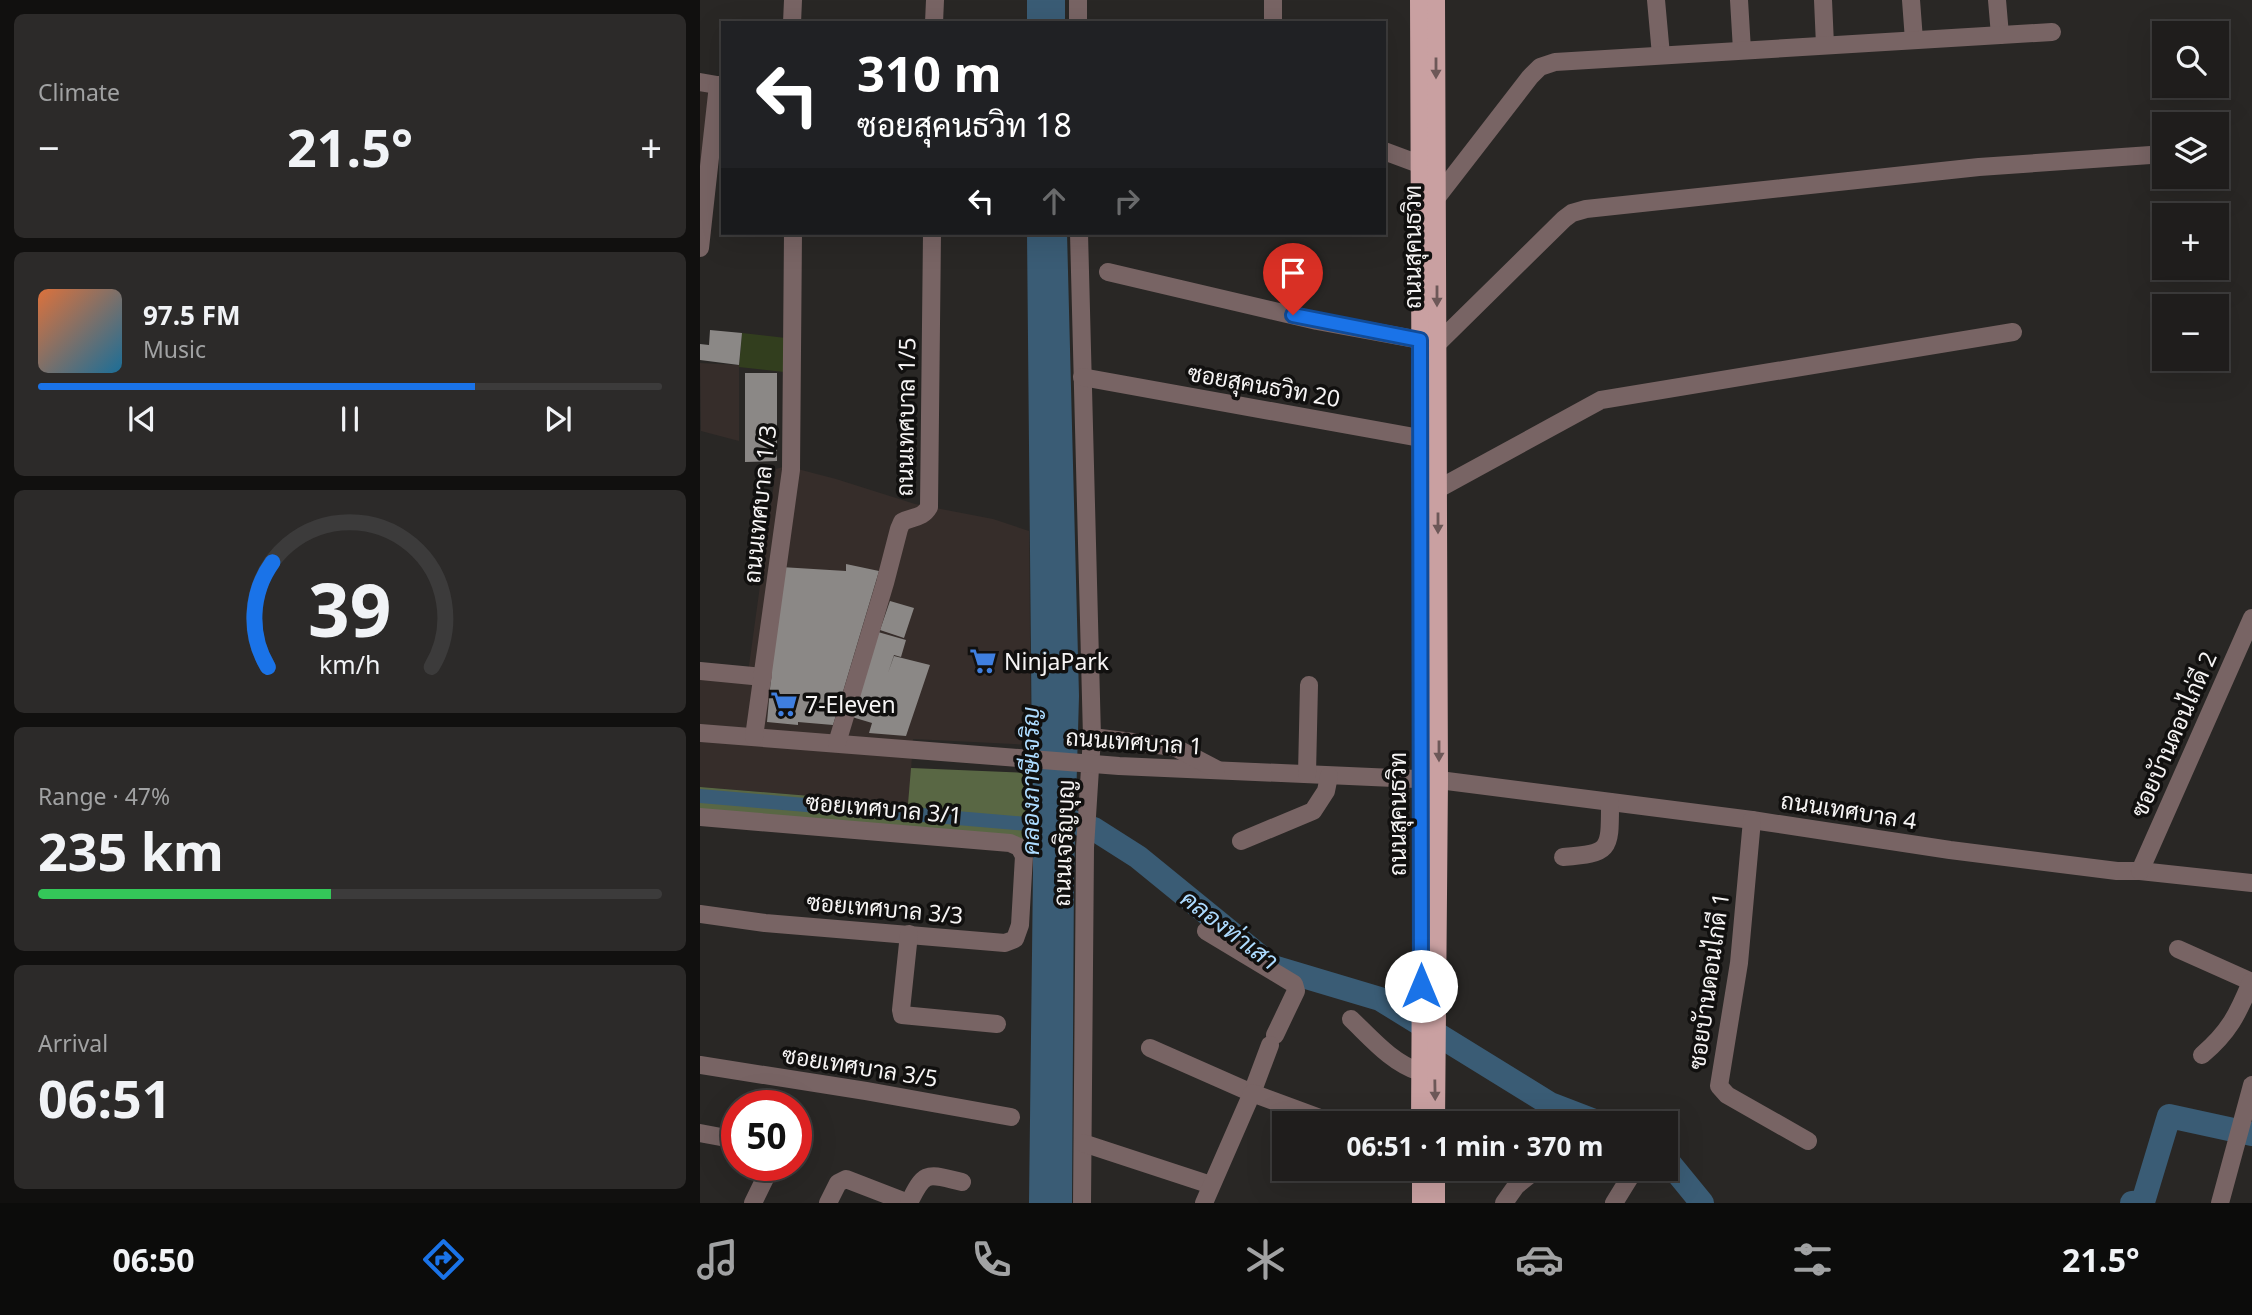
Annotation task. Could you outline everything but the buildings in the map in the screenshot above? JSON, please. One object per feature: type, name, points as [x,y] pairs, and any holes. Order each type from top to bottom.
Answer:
[{"type":"main road","name":"ถนนสุคนธวิท","points":[[1419,0],[1420,215],[1429,342]]},
{"type":"main road","name":"ถนนสุคนธวิท","points":[[1431,780],[1429,342],[1437,199],[1436,0]]},
{"type":"main road","name":"ถนนสุคนธวิท","points":[[1429,437],[1437,489],[1427,1054],[1434,1111]]},
{"type":"main road","name":"ถนนสุคนธวิท","points":[[1420,1111],[1420,1072],[1427,1054]]},
{"type":"main road","points":[[1420,1181],[1421,1203]]},
{"type":"main road","points":[[1436,1181],[1436,1203]]},
{"type":"street","points":[[792,21],[793,0]]},
{"type":"street","points":[[934,21],[935,0]]},
{"type":"street","points":[[1078,0],[1078,21]]},
{"type":"street","points":[[1273,0],[1273,21]]},
{"type":"street","points":[[1656,0],[1661,55]]},
{"type":"street","points":[[1739,0],[1742,50]]},
{"type":"street","points":[[1822,0],[1825,45]]},
{"type":"street","points":[[1910,0],[1914,40]]},
{"type":"street","points":[[1997,0],[2000,34]]},
{"type":"street","points":[[1420,215],[1437,199],[1530,77],[1540,67],[1555,62],[2052,32]]},
{"type":"street","points":[[700,248],[714,85]]},
{"type":"street","points":[[1386,152],[1419,164]]},
{"type":"street","points":[[1108,272],[1317,321],[1429,342],[1564,219],[1572,213],[1586,209],[1979,167],[2152,155]]},
{"type":"street","name":"ถนนเทศบาล 1/3","points":[[754,737],[791,470],[793,235]]},
{"type":"street","name":"ถนนเทศบาล 1/5","points":[[837,743],[899,528],[902,522],[926,513],[929,507],[932,235]]},
{"type":"street","name":"ถนนเจริญบุญ","points":[[1079,235],[1092,737],[1086,836],[1082,1203]]},
{"type":"street","points":[[1437,489],[1601,400],[2013,332]]},
{"type":"street","name":"ซอยสุคนธวิท 20","points":[[1082,377],[1429,437]]},
{"type":"street","name":"ซอยบัานดอนไก่ดี 2","points":[[2140,871],[2252,618]]},
{"type":"street","points":[[700,671],[763,677]]},
{"type":"street","points":[[1307,775],[1309,685]]},
{"type":"street","name":"ถนนเทศบาล 1","points":[[700,733],[1119,766],[1431,780]]},
{"type":"street","points":[[1092,737],[1174,747],[1219,771]]},
{"type":"street","points":[[1241,841],[1313,811],[1326,791],[1329,776]]},
{"type":"street","name":"ถนนเทศบาล 4","points":[[1431,780],[1752,820],[1950,850],[2117,871],[2252,883]]},
{"type":"street","points":[[1563,856],[1594,855],[1601,852],[1610,828],[1610,802]]},
{"type":"street","name":"ซอยเทศบาล 3/1","points":[[700,817],[1010,843],[1019,847],[1024,856],[1022,890]]},
{"type":"street","name":"ซอยบัานดอนไก่ดี 1","points":[[1752,820],[1739,963],[1719,1086],[1727,1095],[1808,1141]]},
{"type":"street","name":"ซอยเทศบาล 3/3","points":[[700,914],[765,923],[1005,943],[1015,939],[1020,925],[1022,890]]},
{"type":"street","points":[[1204,1203],[1296,991],[1294,984],[1206,931]]},
{"type":"street","points":[[909,934],[902,1015],[997,1024]]},
{"type":"street","points":[[2178,948],[2251,982],[2230,1027],[2221,1039],[2202,1055]]},
{"type":"street","points":[[1351,1019],[1393,1059],[1420,1072]]},
{"type":"street","points":[[1150,1048],[1252,1093],[1301,1111]]},
{"type":"street","name":"ซอยเทศบาล 3/5","points":[[700,1065],[1011,1117]]},
{"type":"street","points":[[2220,1203],[2240,1144],[2252,1085]]},
{"type":"street","points":[[700,1133],[721,1137]]},
{"type":"street","points":[[1083,1143],[1211,1185]]},
{"type":"street","points":[[828,1203],[842,1179],[852,1180],[909,1203],[917,1184],[924,1177],[935,1175],[962,1182]]},
{"type":"street","points":[[753,1203],[764,1181]]},
{"type":"street","points":[[1504,1203],[1522,1181]]},
{"type":"street","points":[[1614,1203],[1628,1181]]},
{"type":"shaded area","points":[[700,74],[721,78],[721,92],[700,241]]},
{"type":"shaded area","points":[[700,363],[739,365],[739,441],[701,431]]},
{"type":"shaded area","points":[[786,466],[915,504],[993,519],[1029,531],[1031,745],[913,739],[909,804],[700,787],[700,667],[748,673],[776,469]]},
{"type":"green space","points":[[742,333],[786,338],[784,372],[739,367]]},
{"type":"green space","points":[[911,768],[1031,773],[1032,849],[700,812],[700,787],[908,804]]},
{"type":"water","points":[[1027,0],[1065,0],[1065,21],[1027,21]]},
{"type":"water","points":[[1027,235],[1067,235],[1079,696],[1074,874],[1072,1203],[1029,1203],[1033,870]]},
{"type":"waterway","name":"คลองท่าเสา","points":[[700,796],[1051,826]]},
{"type":"waterway","name":"คลองท่าเสา","points":[[1053,815],[1094,829],[1138,857],[1273,967],[1380,999],[1550,1104],[1568,1111]]},
{"type":"waterway","name":"คลองท่าเสา","points":[[2132,1203],[2143,1202],[2169,1116],[2252,1134]]},
{"type":"waterway","name":"คลองท่าเสา","points":[[1678,1174],[1702,1203]]},
{"type":"place","name":"NinjaPark","points":[[983,661]]},
{"type":"place","name":"7-Eleven","points":[[784,704]]},
{"type":"route","points":[[1293,315],[1420,340],[1421,986]]},
{"type":"water label","name":"คลองภาษีเจริญ","points":[[1029,781]]}]
